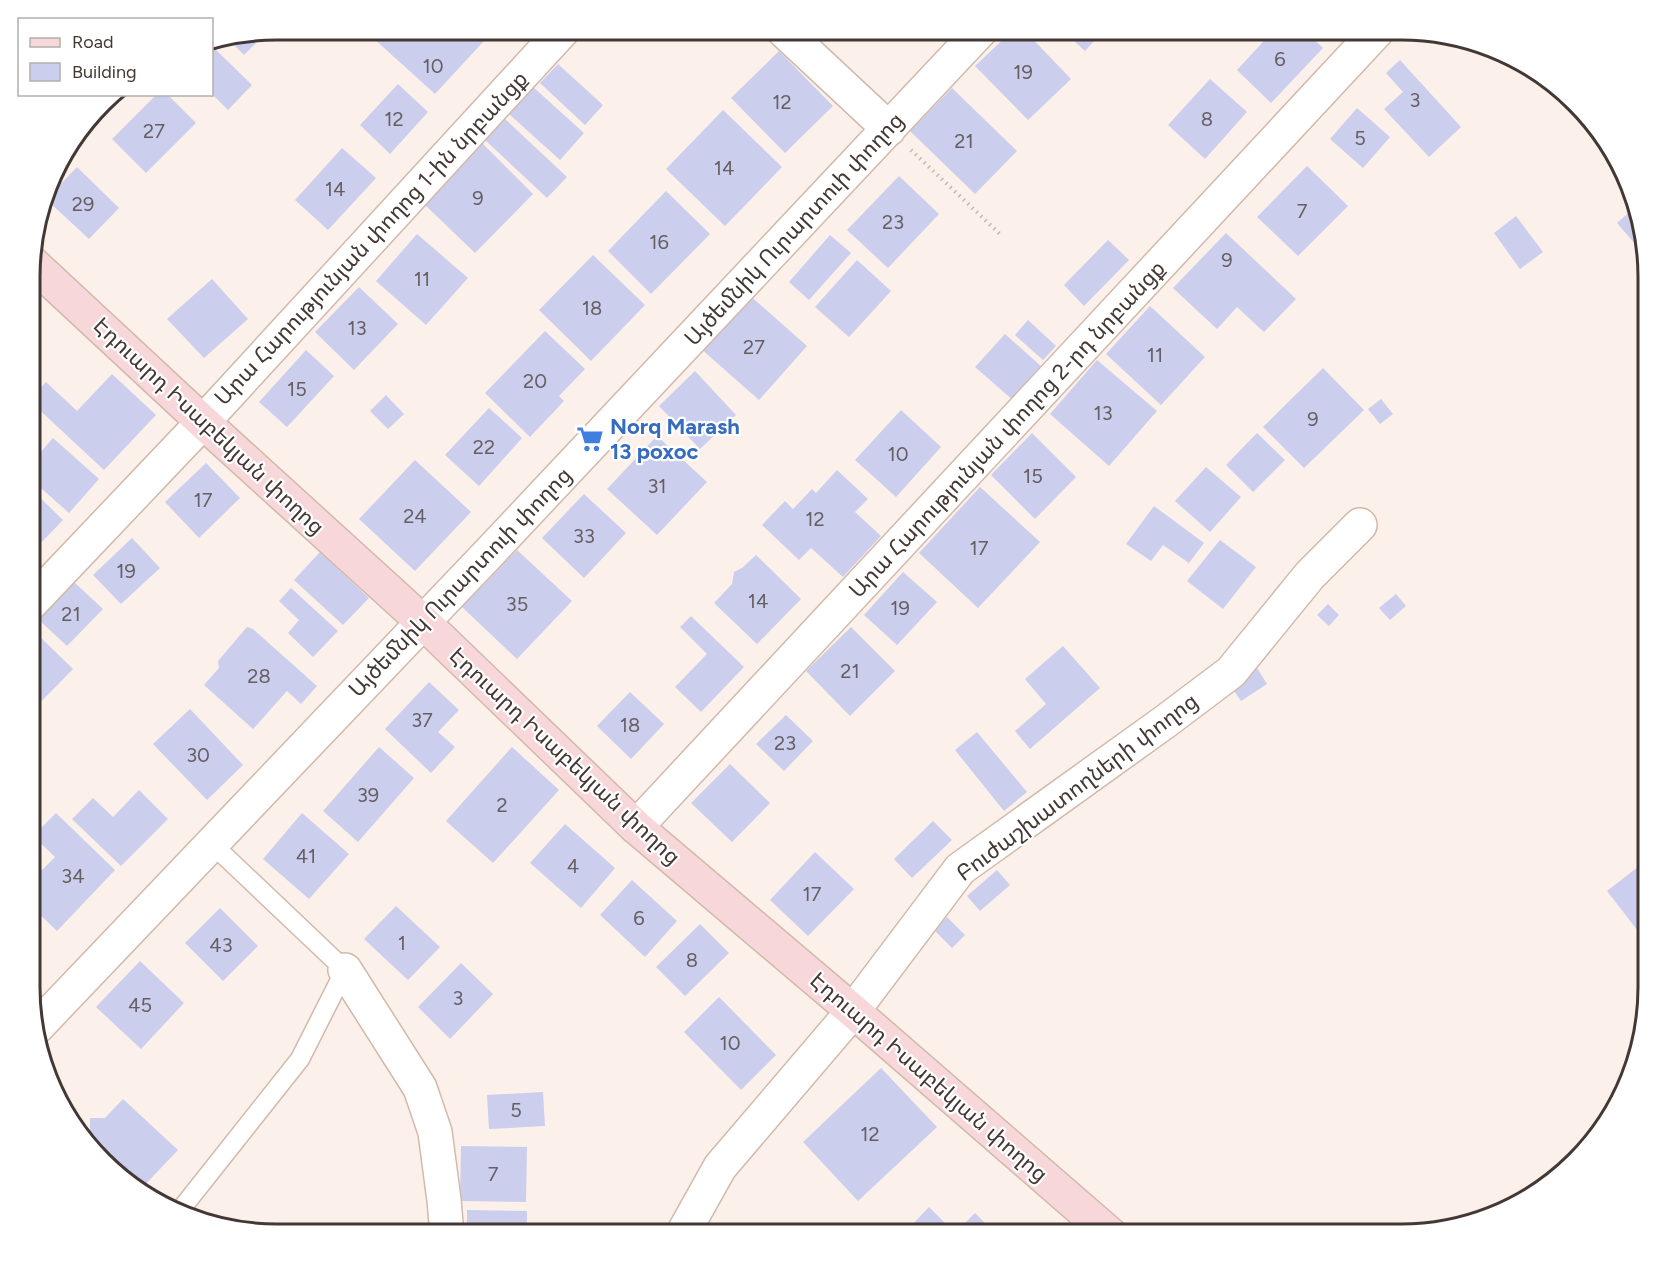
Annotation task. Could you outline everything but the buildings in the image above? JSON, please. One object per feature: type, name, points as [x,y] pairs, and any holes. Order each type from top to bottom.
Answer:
[{"type":"main road","name":"Էդուարդ Իսաբեկյան փողոց","points":[[40,271],[202,422],[423,622],[636,827],[854,1011],[1098,1224]]},
{"type":"street","name":"Արա Հարությունյան փողոց 1-ին նրբանցք","points":[[40,593],[202,422],[554,40]]},
{"type":"street","points":[[794,40],[889,129]]},
{"type":"street","name":"Այծեմնիկ Ուրարտուի փողոց","points":[[43,1020],[972,40]]},
{"type":"street","name":"Արա Հարությունյան փողոց 2-րդ նրբանցք","points":[[636,827],[1369,40]]},
{"type":"street","name":"Բուժաշխատողների փողոց","points":[[688,1224],[720,1167],[854,1011],[960,868],[1231,672],[1310,574],[1360,525]]},
{"type":"street","points":[[345,970],[420,1088],[435,1132],[446,1224]]},
{"type":"lane","points":[[184,1205],[300,1059],[345,970],[211,843]]},
{"type":"path","points":[[889,129],[1001,235]]},
{"type":"place","name":"Norq Marash 13 poxoc","points":[[590,439]]}]
